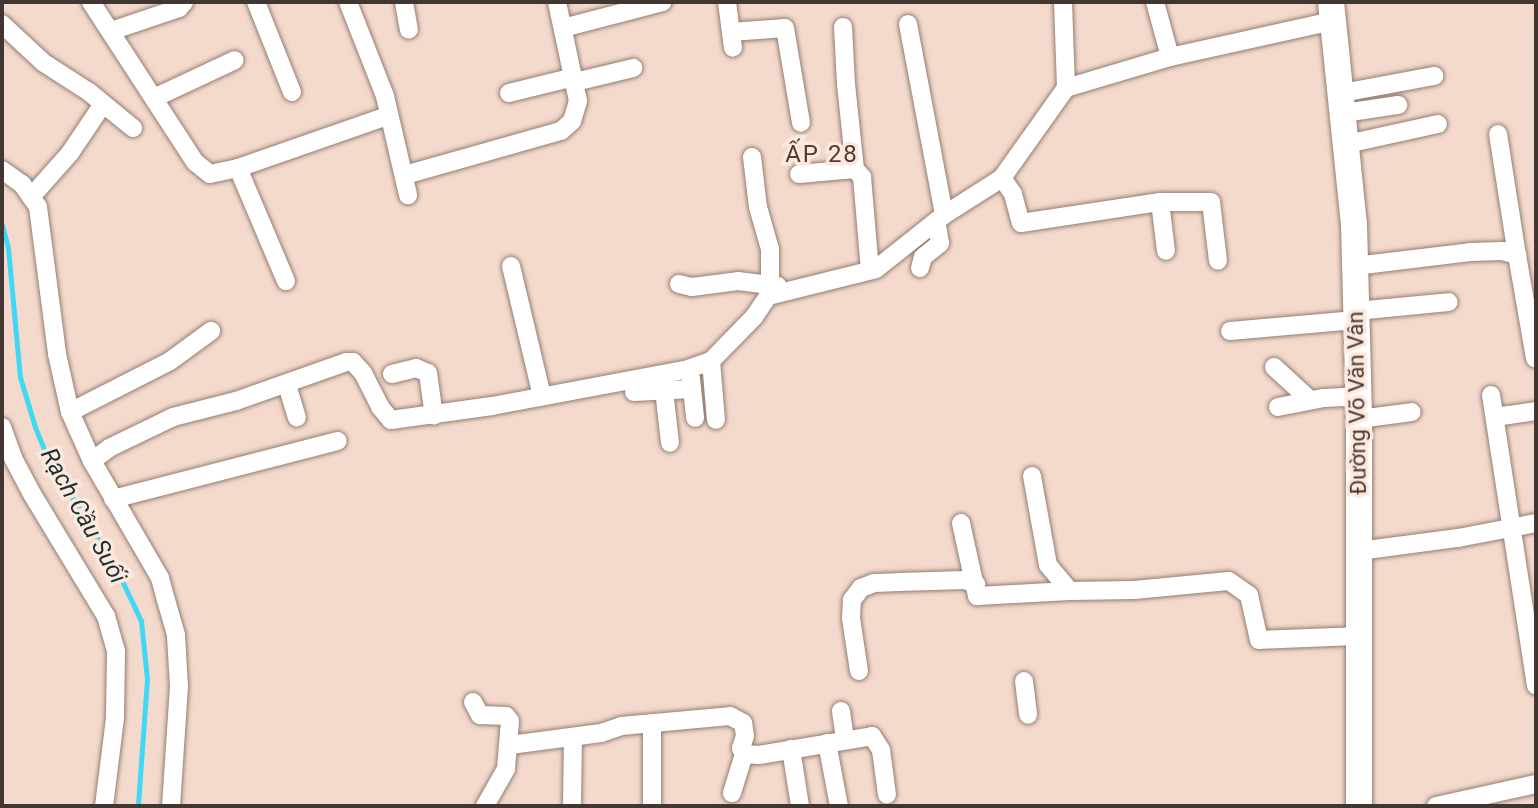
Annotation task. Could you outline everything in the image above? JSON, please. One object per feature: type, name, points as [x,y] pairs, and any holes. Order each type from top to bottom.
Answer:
[{"type":"street","points":[[91,2],[195,162],[210,174],[238,168],[387,116]]},
{"type":"street","points":[[111,31],[179,8],[184,2]]},
{"type":"street","points":[[256,2],[292,92]]},
{"type":"street","points":[[348,2],[385,96],[387,116],[408,195]]},
{"type":"street","points":[[404,2],[409,30]]},
{"type":"street","points":[[405,175],[561,131],[578,109],[575,80],[557,2]]},
{"type":"street","points":[[563,28],[663,2]]},
{"type":"street","points":[[727,2],[732,40],[785,28],[801,123]]},
{"type":"street","points":[[679,284],[692,287],[738,281],[778,286],[876,269],[940,218],[1002,178],[1066,88],[1063,2]]},
{"type":"street","points":[[1155,2],[1170,57]]},
{"type":"street","points":[[1066,88],[1332,12]]},
{"type":"street","name":"Đường Võ Văn Vân","points":[[1332,12],[1347,144],[1355,266],[1359,408],[1359,806]]},
{"type":"street","points":[[2,24],[44,63],[133,128]]},
{"type":"street","points":[[908,24],[940,218],[940,243],[923,257],[920,268]]},
{"type":"street","points":[[843,27],[855,169],[862,177],[870,270]]},
{"type":"street","points":[[154,98],[235,60]]},
{"type":"street","points":[[509,93],[633,68]]},
{"type":"street","points":[[1343,103],[1434,76]]},
{"type":"street","points":[[1343,103],[1398,105]]},
{"type":"street","points":[[31,197],[70,153],[103,104]]},
{"type":"street","points":[[1347,144],[1438,124]]},
{"type":"street","points":[[1498,134],[1535,358]]},
{"type":"street","points":[[752,157],[758,207],[778,286]]},
{"type":"street","points":[[238,168],[286,281]]},
{"type":"street","points":[[799,174],[855,169]]},
{"type":"street","points":[[2,170],[22,184],[38,207],[57,354],[70,412],[92,461],[160,578],[176,636],[179,686],[171,806]]},
{"type":"street","points":[[1002,178],[1013,194],[1021,223],[1160,202],[1211,202],[1218,261]]},
{"type":"street","points":[[1160,202],[1166,251]]},
{"type":"street","points":[[1355,266],[1470,252],[1502,251],[1517,255]]},
{"type":"street","points":[[511,266],[542,396]]},
{"type":"street","points":[[92,461],[109,448],[173,417],[214,408],[353,362],[391,420],[434,416],[691,368],[711,361],[754,317],[778,286]]},
{"type":"street","points":[[1230,331],[1449,302]]},
{"type":"street","points":[[70,412],[170,361],[211,331]]},
{"type":"street","points":[[711,361],[716,420]]},
{"type":"street","points":[[1274,367],[1310,400]]},
{"type":"street","points":[[392,374],[416,368],[428,373],[434,416]]},
{"type":"street","points":[[691,368],[695,418]]},
{"type":"street","points":[[287,385],[297,417]]},
{"type":"street","points":[[634,392],[692,389]]},
{"type":"street","points":[[664,390],[670,443]]},
{"type":"street","points":[[1491,395],[1536,686]]},
{"type":"street","points":[[1278,407],[1310,400],[1412,412]]},
{"type":"street","points":[[1495,417],[1536,411]]},
{"type":"street","points":[[2,427],[13,458],[32,494],[106,616],[116,652],[115,718],[104,806]]},
{"type":"street","points":[[113,499],[338,441]]},
{"type":"street","points":[[1032,476],[1048,565],[1070,591]]},
{"type":"street","points":[[961,523],[977,596],[1134,590],[1229,581],[1249,595],[1259,640],[1359,636]]},
{"type":"street","points":[[1359,551],[1536,523]]},
{"type":"street","points":[[859,671],[851,618],[852,600],[861,588],[874,583],[953,587],[976,584]]},
{"type":"street","points":[[1024,681],[1028,715]]},
{"type":"street","points":[[473,702],[480,715],[509,718],[510,745],[506,769],[485,806]]},
{"type":"street","points":[[839,806],[836,742],[841,711]]},
{"type":"street","points":[[510,745],[573,737],[621,726],[730,716],[743,723],[744,754],[732,793]]},
{"type":"street","points":[[652,723],[652,806]]},
{"type":"street","points":[[744,754],[872,736],[881,750],[887,795]]},
{"type":"street","points":[[572,806],[573,737]]},
{"type":"street","points":[[791,749],[800,806]]},
{"type":"street","points":[[1436,806],[1536,784]]},
{"type":"waterway","name":"Rạch Cầu Suối","points":[[2,225],[8,248],[20,377],[35,427],[47,457],[116,568],[141,621],[147,679],[138,806]]},
{"type":"district","name":"ẤP 28","points":[[822,155]]}]
